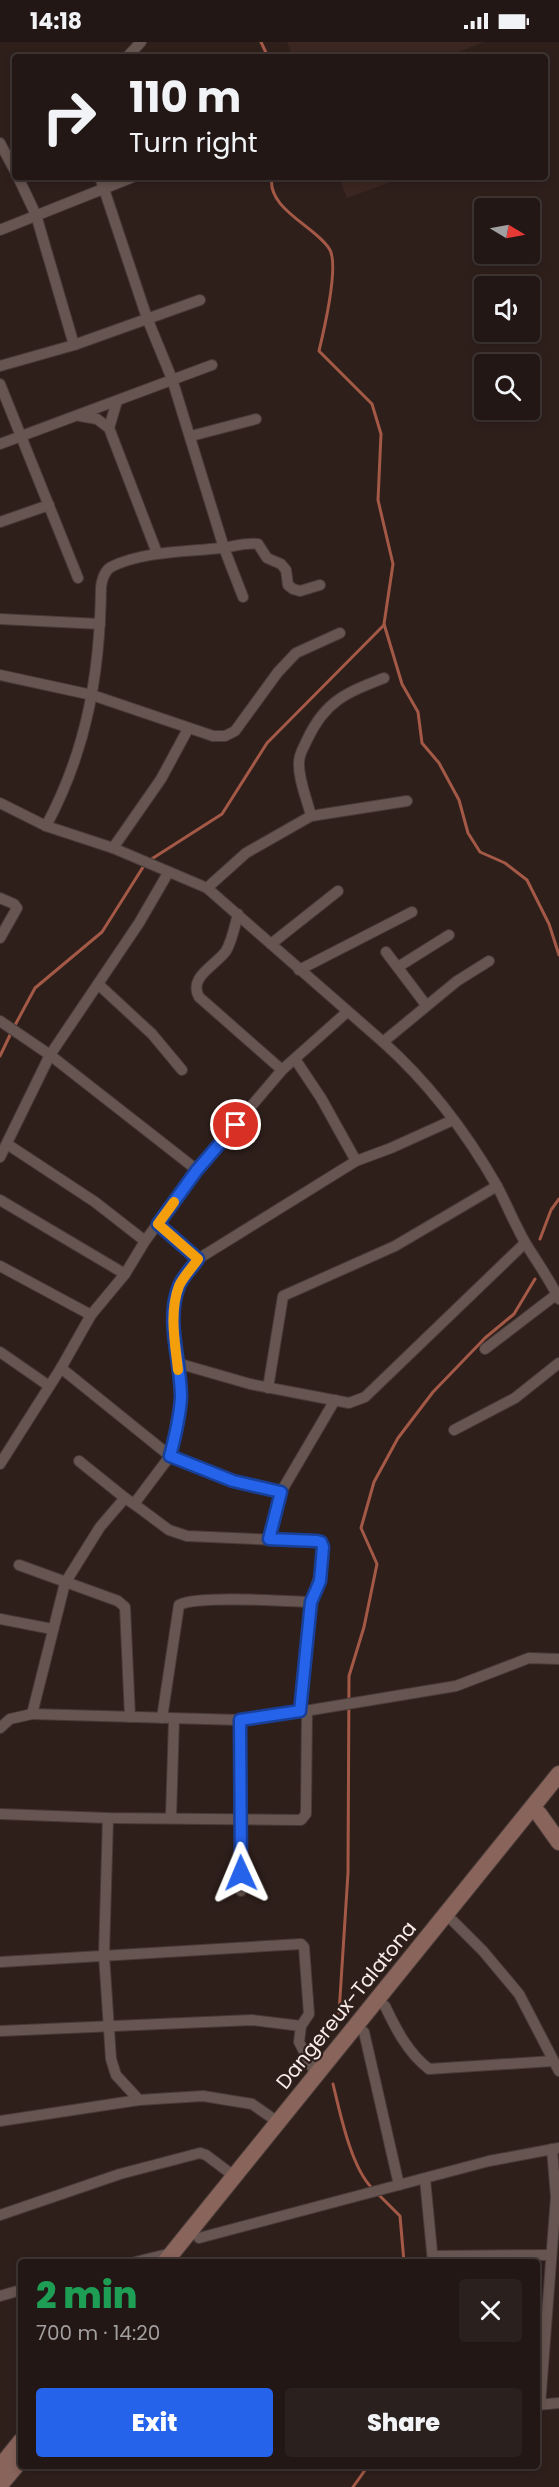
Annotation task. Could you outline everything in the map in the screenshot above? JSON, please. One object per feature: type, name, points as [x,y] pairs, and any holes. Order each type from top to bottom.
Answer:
[{"type":"main road","name":"Dangereux-Talatona","points":[[172,2259],[234,2176],[559,1774]]},
{"type":"main road","name":"Dangereux-Talatona","points":[[172,2259],[198,2238],[559,1789]]},
{"type":"main road","points":[[538,1814],[559,1842]]},
{"type":"main road","points":[[0,2467],[18,2445]]},
{"type":"main road","points":[[0,2485],[18,2464]]},
{"type":"street","points":[[130,54],[141,42]]},
{"type":"street","points":[[0,142],[12,165]]},
{"type":"street","points":[[19,180],[36,215],[74,345]]},
{"type":"street","points":[[0,230],[102,182],[147,318],[172,379],[224,548],[243,597]]},
{"type":"street","points":[[0,366],[74,345],[200,300]]},
{"type":"street","points":[[0,444],[212,365]]},
{"type":"street","points":[[0,384],[78,578]]},
{"type":"street","points":[[109,428],[117,400]]},
{"type":"street","points":[[76,416],[97,419],[109,428],[157,553]]},
{"type":"street","points":[[191,436],[256,419]]},
{"type":"street","points":[[0,522],[49,506]]},
{"type":"street","points":[[46,826],[61,798],[80,745],[98,660],[101,587],[103,576],[109,568],[157,553],[258,544],[267,558],[280,564],[286,570],[288,585],[293,589],[300,591],[320,585]]},
{"type":"street","points":[[0,619],[100,624]]},
{"type":"street","points":[[0,675],[92,695],[188,729],[213,736],[225,736],[235,731],[278,672],[296,653],[340,633]]},
{"type":"street","points":[[311,816],[299,771],[299,760],[315,722],[345,694],[384,678]]},
{"type":"street","points":[[112,848],[161,779],[188,729]]},
{"type":"street","points":[[207,888],[246,853],[311,816],[407,801]]},
{"type":"street","points":[[0,803],[46,826],[112,848],[207,888],[412,1068],[453,1120],[496,1186],[525,1243],[558,1297],[485,1349]]},
{"type":"street","points":[[0,1157],[50,1055],[139,923],[168,873]]},
{"type":"street","points":[[271,944],[338,891]]},
{"type":"street","points":[[0,898],[14,904],[17,909],[0,938]]},
{"type":"street","points":[[299,970],[412,912]]},
{"type":"street","points":[[238,914],[225,952],[197,981],[196,991],[199,997],[282,1070]]},
{"type":"street","points":[[398,967],[449,935]]},
{"type":"street","points":[[386,952],[426,1005]]},
{"type":"street","points":[[383,1042],[426,1005],[489,961]]},
{"type":"street","points":[[98,984],[152,1034],[182,1070]]},
{"type":"street","points":[[1,1457],[61,1368],[91,1316],[125,1274],[145,1241],[197,1170],[282,1070],[347,1012]]},
{"type":"street","points":[[0,1021],[50,1055],[197,1170]]},
{"type":"street","points":[[295,1059],[321,1098],[356,1161]]},
{"type":"street","points":[[32,1714],[65,1583],[100,1527],[129,1501],[170,1456],[181,1396],[174,1343],[175,1299],[180,1284],[198,1259],[356,1161],[453,1120]]},
{"type":"street","points":[[7,1144],[95,1202],[145,1241]]},
{"type":"street","points":[[268,1388],[283,1296],[395,1246],[496,1186]]},
{"type":"street","points":[[0,1200],[125,1274]]},
{"type":"street","points":[[158,1224],[198,1259]]},
{"type":"street","points":[[177,1363],[268,1388],[349,1403],[365,1397],[525,1243]]},
{"type":"street","points":[[0,1266],[91,1316]]},
{"type":"street","points":[[0,1352],[49,1386]]},
{"type":"street","points":[[454,1430],[514,1398],[559,1363]]},
{"type":"street","points":[[61,1368],[170,1456],[233,1481],[281,1492]]},
{"type":"street","points":[[269,1539],[281,1492],[335,1401]]},
{"type":"street","points":[[0,1814],[108,1818],[301,1820],[305,1818],[303,1710],[311,1602],[320,1581],[323,1547],[321,1542],[187,1536],[169,1530],[79,1461]]},
{"type":"street","points":[[19,1564],[118,1602],[125,1607],[130,1717]]},
{"type":"street","points":[[162,1718],[179,1605],[189,1601],[232,1600],[311,1602]]},
{"type":"street","points":[[0,1618],[52,1629]]},
{"type":"street","points":[[0,1728],[5,1716],[32,1714],[240,1720],[456,1686],[529,1658],[559,1659]]},
{"type":"street","points":[[171,1817],[174,1719]]},
{"type":"street","points":[[240,1720],[241,1891]]},
{"type":"street","points":[[108,1818],[104,1955],[111,2059],[116,2075],[140,2100]]},
{"type":"street","points":[[453,1921],[483,1951],[519,1994],[559,2072]]},
{"type":"street","points":[[0,1962],[301,1944],[304,1947],[309,2014],[301,2026],[299,2042],[316,2075]]},
{"type":"street","points":[[384,2006],[400,2036],[419,2061],[429,2069],[552,2061]]},
{"type":"street","points":[[0,2031],[252,2020],[301,2026]]},
{"type":"street","points":[[364,2032],[399,2185]]},
{"type":"street","points":[[0,2121],[140,2100],[217,2097],[257,2106],[278,2122]]},
{"type":"street","points":[[198,2238],[489,2161],[555,2149],[556,2197],[540,2382]]},
{"type":"street","points":[[0,2215],[120,2174],[200,2153],[234,2176]]},
{"type":"street","points":[[424,2179],[433,2259],[507,2259],[551,2255]]},
{"type":"street","points":[[0,2296],[18,2291]]},
{"type":"street","points":[[540,2405],[559,2403]]},
{"type":"shaded area","points":[[287,42],[484,42],[454,54],[292,54]]},
{"type":"shaded area","points":[[340,180],[396,180],[347,198]]},
{"type":"waterway","points":[[261,42],[267,54]]},
{"type":"waterway","points":[[272,180],[272,188],[284,208],[315,233],[330,250],[333,270],[332,284],[319,351],[372,404],[381,434],[378,500],[393,564],[384,624],[402,684],[418,712],[422,743],[439,763],[459,800],[468,833],[480,852],[505,863],[527,880],[549,924],[559,955]]},
{"type":"waterway","points":[[150,860],[222,814],[267,743],[384,625]]},
{"type":"waterway","points":[[14,1027],[35,988],[102,932],[145,864]]},
{"type":"waterway","points":[[0,1056],[11,1033]]},
{"type":"waterway","points":[[540,1239],[551,1210],[559,1199]]},
{"type":"waterway","points":[[339,2013],[348,1873],[349,1676],[364,1627],[377,1564],[361,1528],[374,1482],[398,1438],[433,1392],[485,1338],[514,1314],[535,1279]]},
{"type":"waterway","points":[[333,2084],[352,2154],[372,2188]]},
{"type":"waterway","points":[[379,2195],[400,2216],[404,2259]]},
{"type":"waterway","points":[[353,2487],[366,2469]]},
{"type":"slow traffic","points":[[174,1202],[158,1224],[198,1259],[180,1284],[175,1299],[174,1343],[178,1370]]},
{"type":"route","points":[[236,1125],[197,1170],[158,1224],[198,1259],[180,1284],[175,1299],[174,1343],[181,1396],[170,1456],[233,1481],[281,1492],[269,1539],[317,1541],[321,1542],[323,1547],[320,1581],[311,1602],[300,1711],[240,1720],[241,1873]]}]
